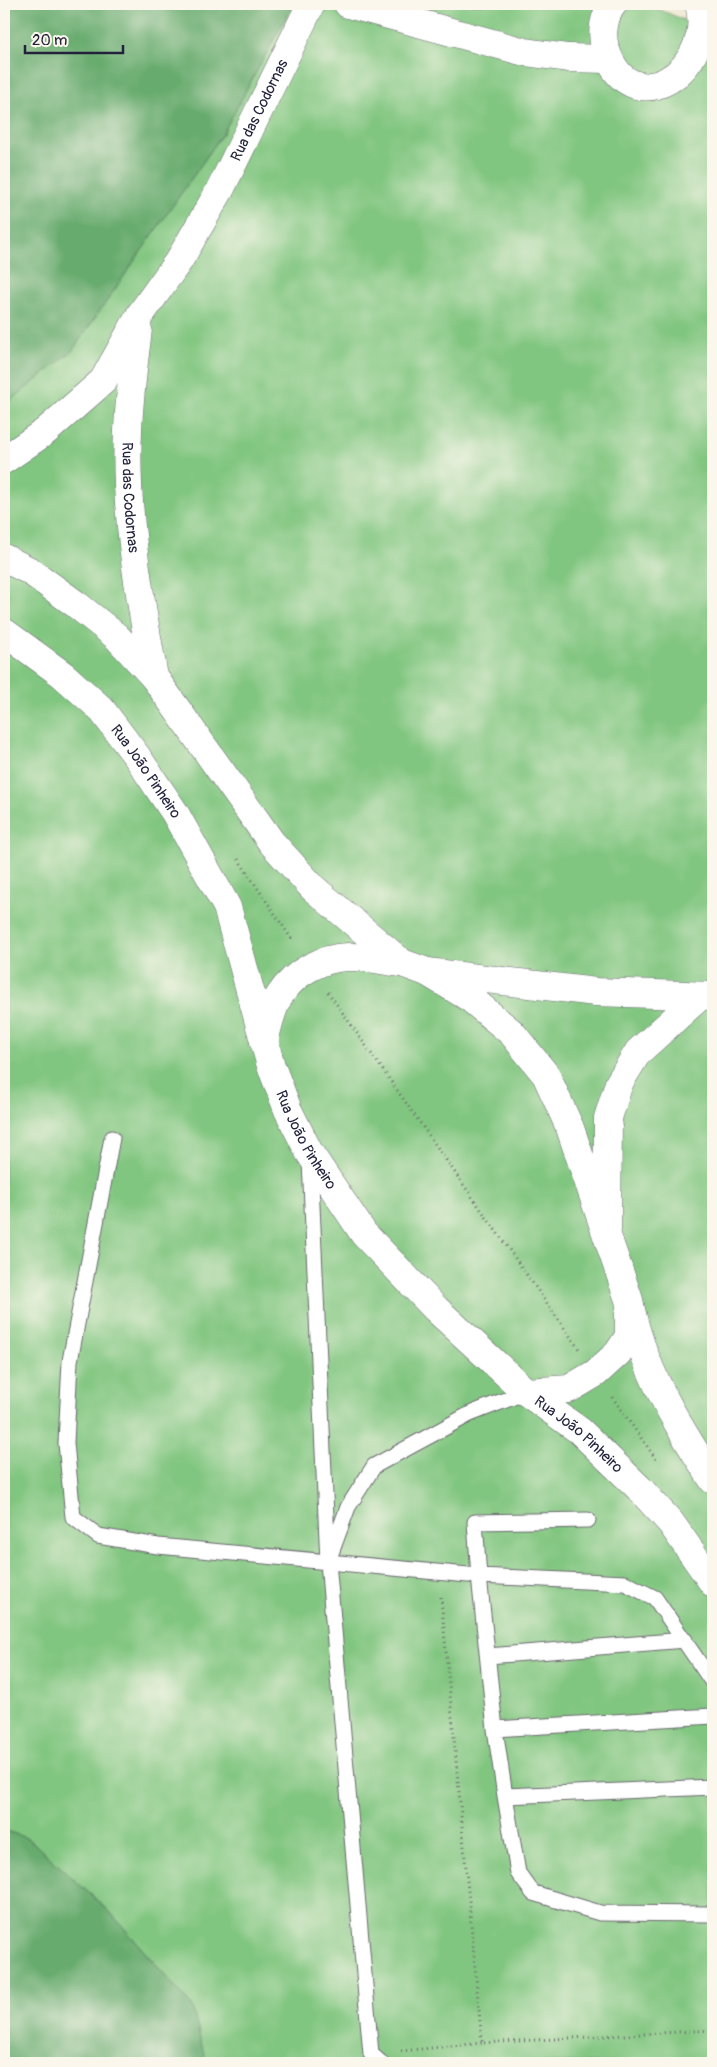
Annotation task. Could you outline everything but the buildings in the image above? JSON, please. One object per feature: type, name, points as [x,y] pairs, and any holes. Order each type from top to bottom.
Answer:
[{"type":"street","name":"Rua das Codornas","points":[[4,460],[46,431],[103,381],[140,315],[180,259],[220,190],[311,4]]},
{"type":"street","points":[[348,4],[526,52],[568,58],[608,59]]},
{"type":"street","points":[[613,4],[604,24],[603,41],[608,59],[620,73],[635,83],[653,87],[671,84],[688,76],[700,63],[707,46],[707,20]]},
{"type":"street","name":"Rua das Codornas","points":[[140,315],[132,375],[128,433],[128,470],[136,571],[154,677]]},
{"type":"street","points":[[4,558],[30,572],[77,605],[117,637],[154,677],[272,843],[313,888],[402,963]]},
{"type":"street","name":"Rua João Pinheiro","points":[[4,632],[63,675],[102,709],[175,813],[227,907],[238,941],[264,1042],[288,1110],[310,1152],[364,1234],[436,1309],[526,1392],[580,1431],[638,1488],[671,1523],[713,1583]]},
{"type":"street","points":[[264,1042],[271,1016],[280,995],[294,979],[311,966],[328,960],[349,957],[402,963],[427,972],[470,998],[512,1033],[546,1075],[570,1128],[629,1300],[632,1321],[658,1386],[665,1401],[713,1480]]},
{"type":"street","points":[[427,972],[596,992],[706,997]]},
{"type":"street","points":[[607,1236],[608,1118],[619,1083],[638,1052],[706,997]]},
{"type":"street","points":[[526,1392],[569,1389],[596,1373],[618,1353],[629,1336],[629,1300]]},
{"type":"lane","points":[[112,1138],[70,1361],[66,1443],[73,1517],[98,1536],[158,1546],[479,1576],[625,1583],[655,1598],[713,1683]]},
{"type":"lane","points":[[310,1152],[328,1562],[373,2060]]},
{"type":"lane","points":[[328,1562],[348,1507],[374,1466],[470,1414],[526,1392]]},
{"type":"lane","points":[[588,1520],[475,1522],[495,1729],[518,1873],[533,1893],[600,1913],[713,1914]]},
{"type":"lane","points":[[488,1656],[685,1640]]},
{"type":"lane","points":[[495,1729],[713,1716]]},
{"type":"lane","points":[[505,1796],[713,1787]]},
{"type":"path","points":[[4,597],[19,607]]},
{"type":"path","points":[[234,854],[661,1467]]},
{"type":"path","points":[[373,2060],[482,2042]]},
{"type":"green space","points":[[4,4],[293,4],[223,133],[72,351],[4,406]]},
{"type":"green space","points":[[293,4],[646,4],[713,32],[713,2063],[206,2063],[192,2006],[109,1911],[29,1839],[4,1830],[4,406],[72,351],[223,133]]},
{"type":"green space","points":[[4,1830],[29,1839],[109,1911],[192,2006],[206,2063],[4,2063]]}]
